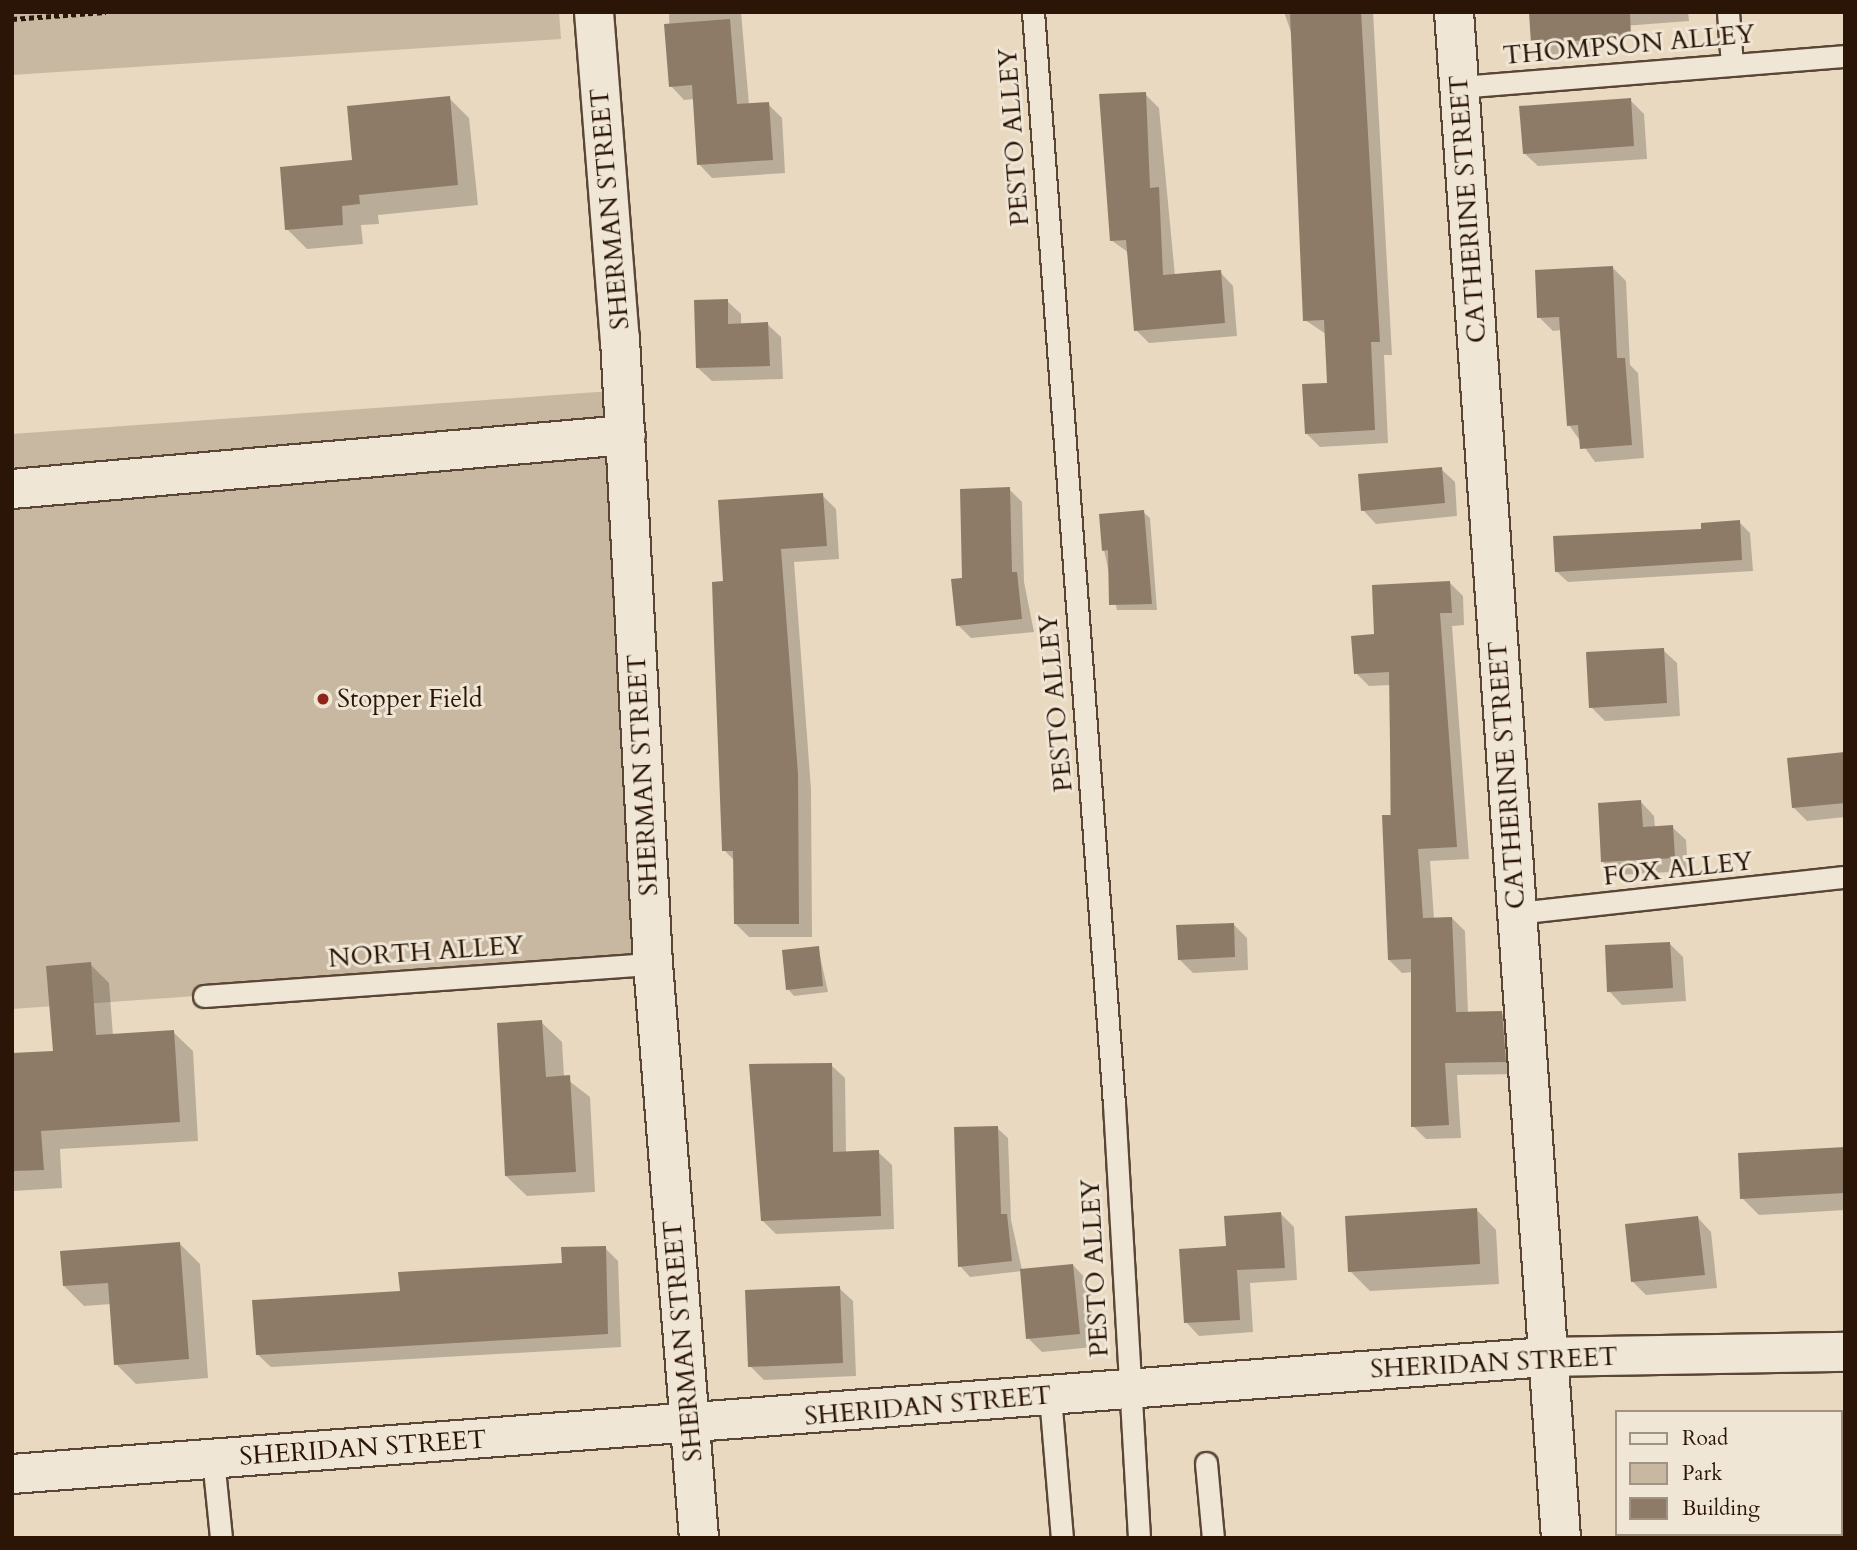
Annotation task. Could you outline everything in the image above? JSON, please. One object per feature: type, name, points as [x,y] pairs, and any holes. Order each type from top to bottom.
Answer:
[{"type":"street","name":"SHERMAN STREET","points":[[594,12],[625,435],[653,964],[699,1538]]},
{"type":"street","name":"CATHERINE STREET","points":[[1454,12],[1561,1538]]},
{"type":"street","points":[[12,489],[625,435]]},
{"type":"street","name":"SHERIDAN STREET","points":[[12,1474],[1548,1357],[1845,1352]]},
{"type":"lane","name":"PESTO ALLEY","points":[[1033,12],[1139,1538]]},
{"type":"lane","points":[[1728,12],[1732,65]]},
{"type":"lane","name":"THOMPSON ALLEY","points":[[1460,87],[1845,56]]},
{"type":"lane","name":"FOX ALLEY","points":[[1517,913],[1845,877]]},
{"type":"lane","name":"NORTH ALLEY","points":[[204,996],[653,964]]},
{"type":"lane","points":[[1050,1396],[1062,1538]]},
{"type":"lane","points":[[213,1459],[221,1538]]},
{"type":"lane","points":[[1206,1463],[1213,1538]]},
{"type":"path","points":[[12,19],[106,12]]},
{"type":"green space","points":[[12,12],[559,12],[561,39],[12,75]]},
{"type":"green space","name":"Stopper Field","points":[[611,391],[653,964],[12,1009],[12,434]]},
{"type":"building","points":[[1290,12],[1361,12],[1380,342],[1371,342],[1375,430],[1305,434],[1302,384],[1327,383],[1324,320],[1303,321]]},
{"type":"building","points":[[1529,12],[1630,12],[1631,37],[1531,44]]},
{"type":"building","points":[[730,19],[737,104],[769,102],[773,160],[697,165],[692,85],[669,87],[664,24]]},
{"type":"building","points":[[1146,92],[1150,188],[1159,187],[1163,275],[1221,270],[1225,323],[1134,331],[1126,240],[1110,241],[1099,94]]},
{"type":"building","points":[[450,96],[458,185],[359,195],[360,204],[342,206],[343,225],[285,230],[280,167],[352,160],[347,106]]},
{"type":"building","points":[[1631,98],[1634,146],[1523,154],[1519,106]]},
{"type":"building","points":[[1613,266],[1617,358],[1625,358],[1632,445],[1580,449],[1578,425],[1567,426],[1559,317],[1537,318],[1535,270]]},
{"type":"building","points":[[728,299],[728,324],[768,322],[770,366],[696,368],[694,300]]},
{"type":"building","points":[[1442,467],[1445,503],[1361,511],[1358,474]]},
{"type":"building","points":[[1010,487],[1012,572],[1017,572],[1022,619],[956,626],[951,579],[962,578],[960,489]]},
{"type":"building","points":[[823,493],[827,546],[781,549],[798,774],[799,924],[734,924],[733,851],[722,851],[714,641],[712,582],[723,581],[718,500]]},
{"type":"building","points":[[1144,510],[1152,604],[1109,605],[1108,550],[1102,551],[1099,514]]},
{"type":"building","points":[[1740,520],[1742,560],[1555,572],[1553,536],[1701,529],[1701,523]]},
{"type":"building","points":[[1450,581],[1452,613],[1440,613],[1457,847],[1418,849],[1423,918],[1452,917],[1456,1012],[1502,1011],[1506,1062],[1445,1063],[1449,1125],[1411,1127],[1411,959],[1388,960],[1382,815],[1391,815],[1389,672],[1354,674],[1351,636],[1374,634],[1372,585]]},
{"type":"building","points":[[1664,648],[1667,703],[1589,708],[1586,652]]},
{"type":"building","points":[[1845,752],[1845,803],[1792,808],[1787,758]]},
{"type":"building","points":[[1641,800],[1643,827],[1673,825],[1675,858],[1601,862],[1598,803]]},
{"type":"building","points":[[1234,923],[1235,957],[1178,960],[1176,925]]},
{"type":"building","points":[[1670,942],[1673,988],[1607,992],[1605,945]]},
{"type":"building","points":[[819,946],[823,986],[786,990],[782,950]]},
{"type":"building","points":[[91,962],[96,1035],[174,1030],[180,1122],[41,1131],[44,1170],[12,1171],[12,1053],[53,1051],[46,966]]},
{"type":"building","points":[[542,1020],[546,1077],[570,1075],[576,1172],[505,1176],[497,1023]]},
{"type":"building","points":[[832,1063],[833,1152],[879,1150],[881,1216],[761,1221],[749,1064]]},
{"type":"building","points":[[998,1126],[1001,1214],[1007,1214],[1012,1261],[958,1267],[954,1127]]},
{"type":"building","points":[[1845,1147],[1845,1193],[1740,1199],[1738,1153]]},
{"type":"building","points":[[1477,1208],[1480,1264],[1348,1272],[1345,1216]]},
{"type":"building","points":[[1281,1212],[1285,1268],[1237,1270],[1240,1320],[1184,1323],[1179,1249],[1226,1246],[1224,1216]]},
{"type":"building","points":[[1698,1216],[1705,1275],[1631,1282],[1625,1224]]},
{"type":"building","points":[[180,1242],[189,1359],[114,1365],[108,1283],[63,1286],[60,1251]]},
{"type":"building","points":[[606,1246],[608,1334],[256,1355],[252,1300],[400,1291],[398,1272],[562,1263],[561,1247]]},
{"type":"building","points":[[1073,1264],[1080,1334],[1026,1339],[1020,1269]]},
{"type":"building","points":[[840,1286],[843,1363],[748,1367],[745,1290]]},
{"type":"place","name":"Stopper Field","points":[[323,699]]}]
